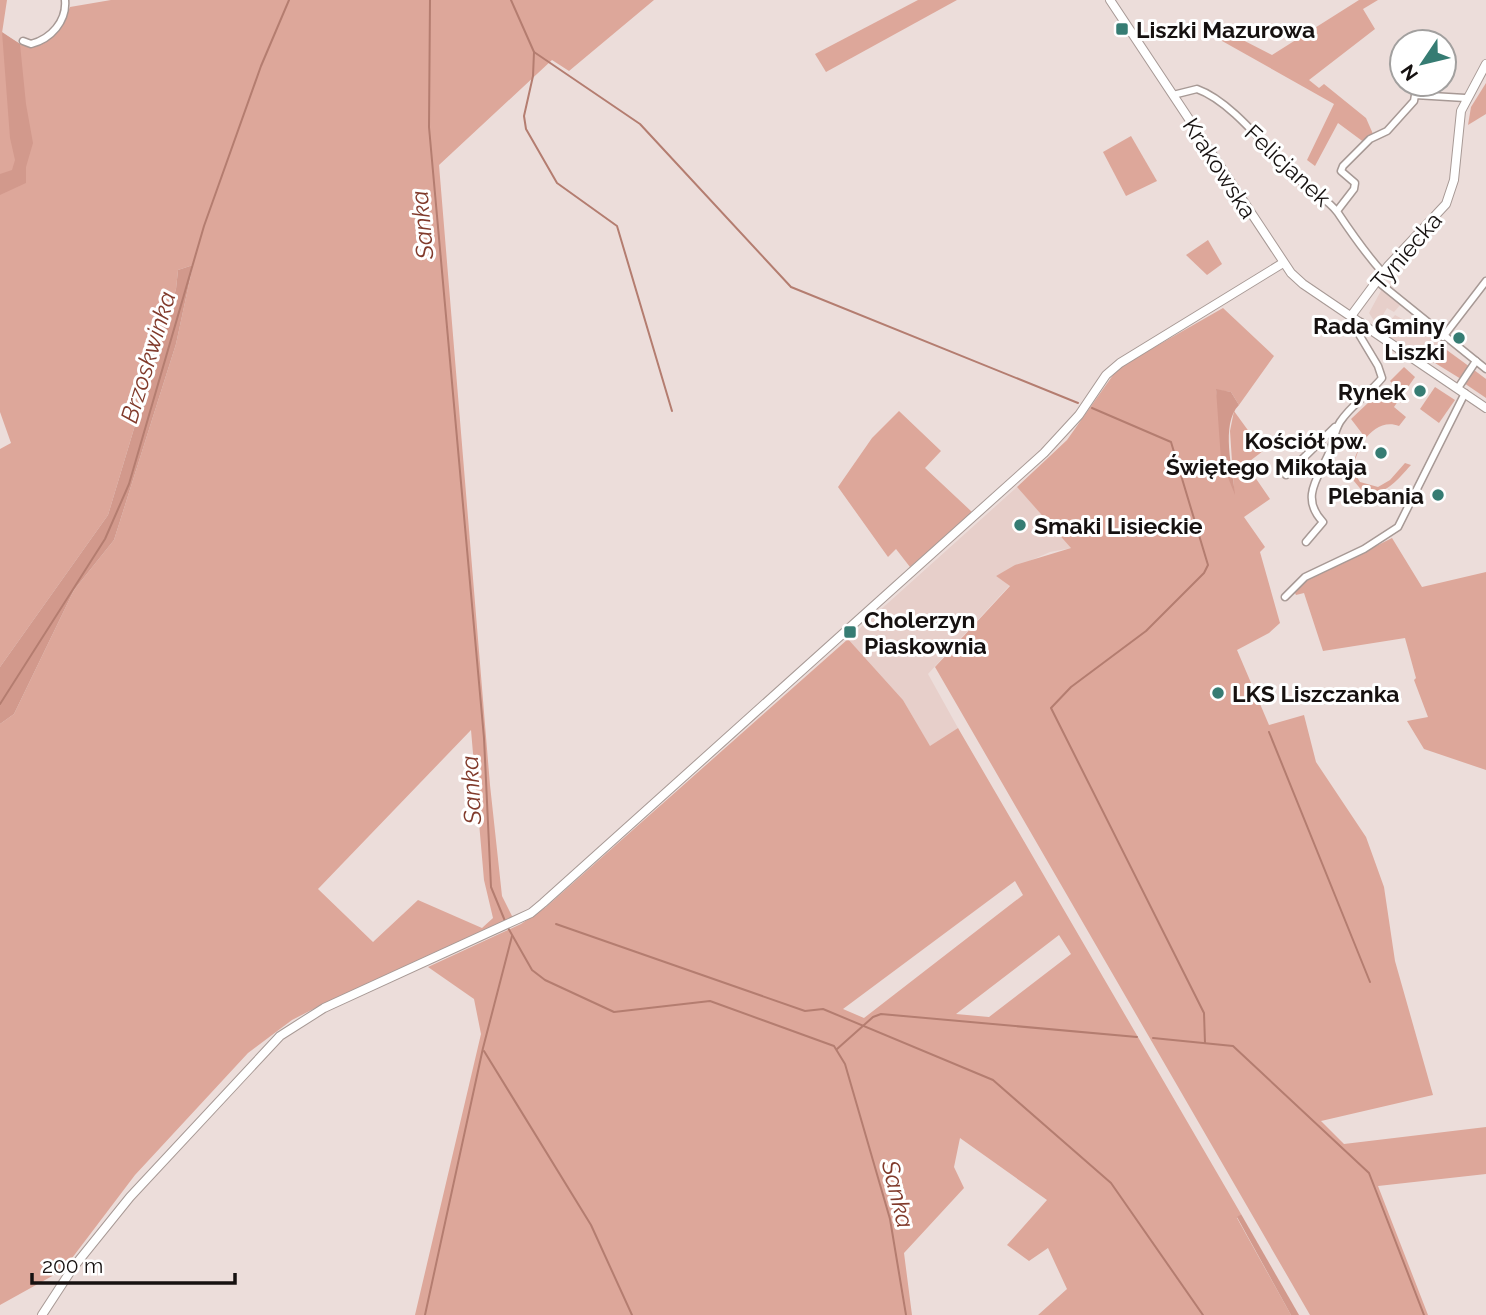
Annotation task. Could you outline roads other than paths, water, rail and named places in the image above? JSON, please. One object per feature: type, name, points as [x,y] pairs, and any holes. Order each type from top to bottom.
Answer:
[{"type":"street","points":[[23,41],[31,44],[49,36],[62,20],[65,0]]},
{"type":"street","name":"Krakowska","points":[[1110,0],[1283,263],[1303,284],[1486,408]]},
{"type":"street","name":"Tyniecka","points":[[1351,316],[1383,272],[1446,204],[1454,180],[1461,111],[1465,98],[1485,70]]},
{"type":"street","name":"Felicjanek","points":[[1173,95],[1187,89],[1206,92],[1270,148],[1303,184],[1337,211],[1372,263],[1383,272]]},
{"type":"street","points":[[1337,211],[1354,190],[1355,183],[1340,171],[1343,166],[1370,139],[1387,131],[1414,101],[1415,95],[1465,98]]},
{"type":"street","points":[[42,1315],[72,1269],[130,1197],[280,1036],[324,1008],[516,920],[543,903],[1064,433],[1105,375],[1283,263]]},
{"type":"street","points":[[1377,281],[1443,337],[1486,369]]},
{"type":"street","points":[[1443,337],[1486,281]]},
{"type":"street","points":[[1286,475],[1339,424],[1381,378],[1378,366],[1357,331],[1361,323]]},
{"type":"street","points":[[1285,597],[1305,577],[1364,549],[1398,527],[1476,361]]},
{"type":"street","points":[[1306,542],[1322,526],[1323,522],[1312,511],[1311,502],[1317,474],[1331,448],[1339,424]]},
{"type":"waterway","name":"Brzoskwinka","points":[[0,704],[105,539],[129,484],[204,226],[261,66],[289,0]]},
{"type":"waterway","name":"Sanka","points":[[430,0],[429,127],[484,738],[491,887],[505,921]]},
{"type":"waterway","points":[[511,0],[534,52],[640,124],[791,287],[1078,403]]},
{"type":"waterway","points":[[534,52],[533,76],[524,116],[526,129],[557,183],[617,226],[672,411]]},
{"type":"waterway","points":[[1092,408],[1171,442],[1208,565],[1204,573],[1146,631],[1071,687],[1051,708],[1204,1013],[1205,1043]]},
{"type":"waterway","points":[[1269,732],[1370,982]]},
{"type":"waterway","points":[[556,924],[805,1011],[823,1009],[993,1080],[1111,1183],[1203,1315]]},
{"type":"waterway","name":"Sanka","points":[[507,926],[532,970],[545,980],[614,1012],[710,1001],[834,1046],[845,1064],[890,1219],[906,1315]]},
{"type":"waterway","points":[[425,1315],[483,1048],[512,936]]},
{"type":"waterway","points":[[837,1049],[873,1017],[881,1014],[1137,1037]]},
{"type":"waterway","points":[[1153,1038],[1233,1046],[1369,1173],[1424,1315]]},
{"type":"waterway","points":[[484,1051],[591,1225],[632,1315]]},
{"type":"place","name":"Liszki Mazurowa","points":[[1122,29]]},
{"type":"place","name":"Rada Gminy Liszki","points":[[1459,338]]},
{"type":"place","name":"Rynek","points":[[1420,391]]},
{"type":"place","name":"Kościół pw. Świętego Mikołaja","points":[[1381,453]]},
{"type":"place","name":"Plebania","points":[[1438,495]]},
{"type":"place","name":"Smaki Lisieckie","points":[[1020,525]]},
{"type":"place","name":"Cholerzyn Piaskownia","points":[[850,632]]},
{"type":"place","name":"LKS Liszczanka","points":[[1218,693]]}]
